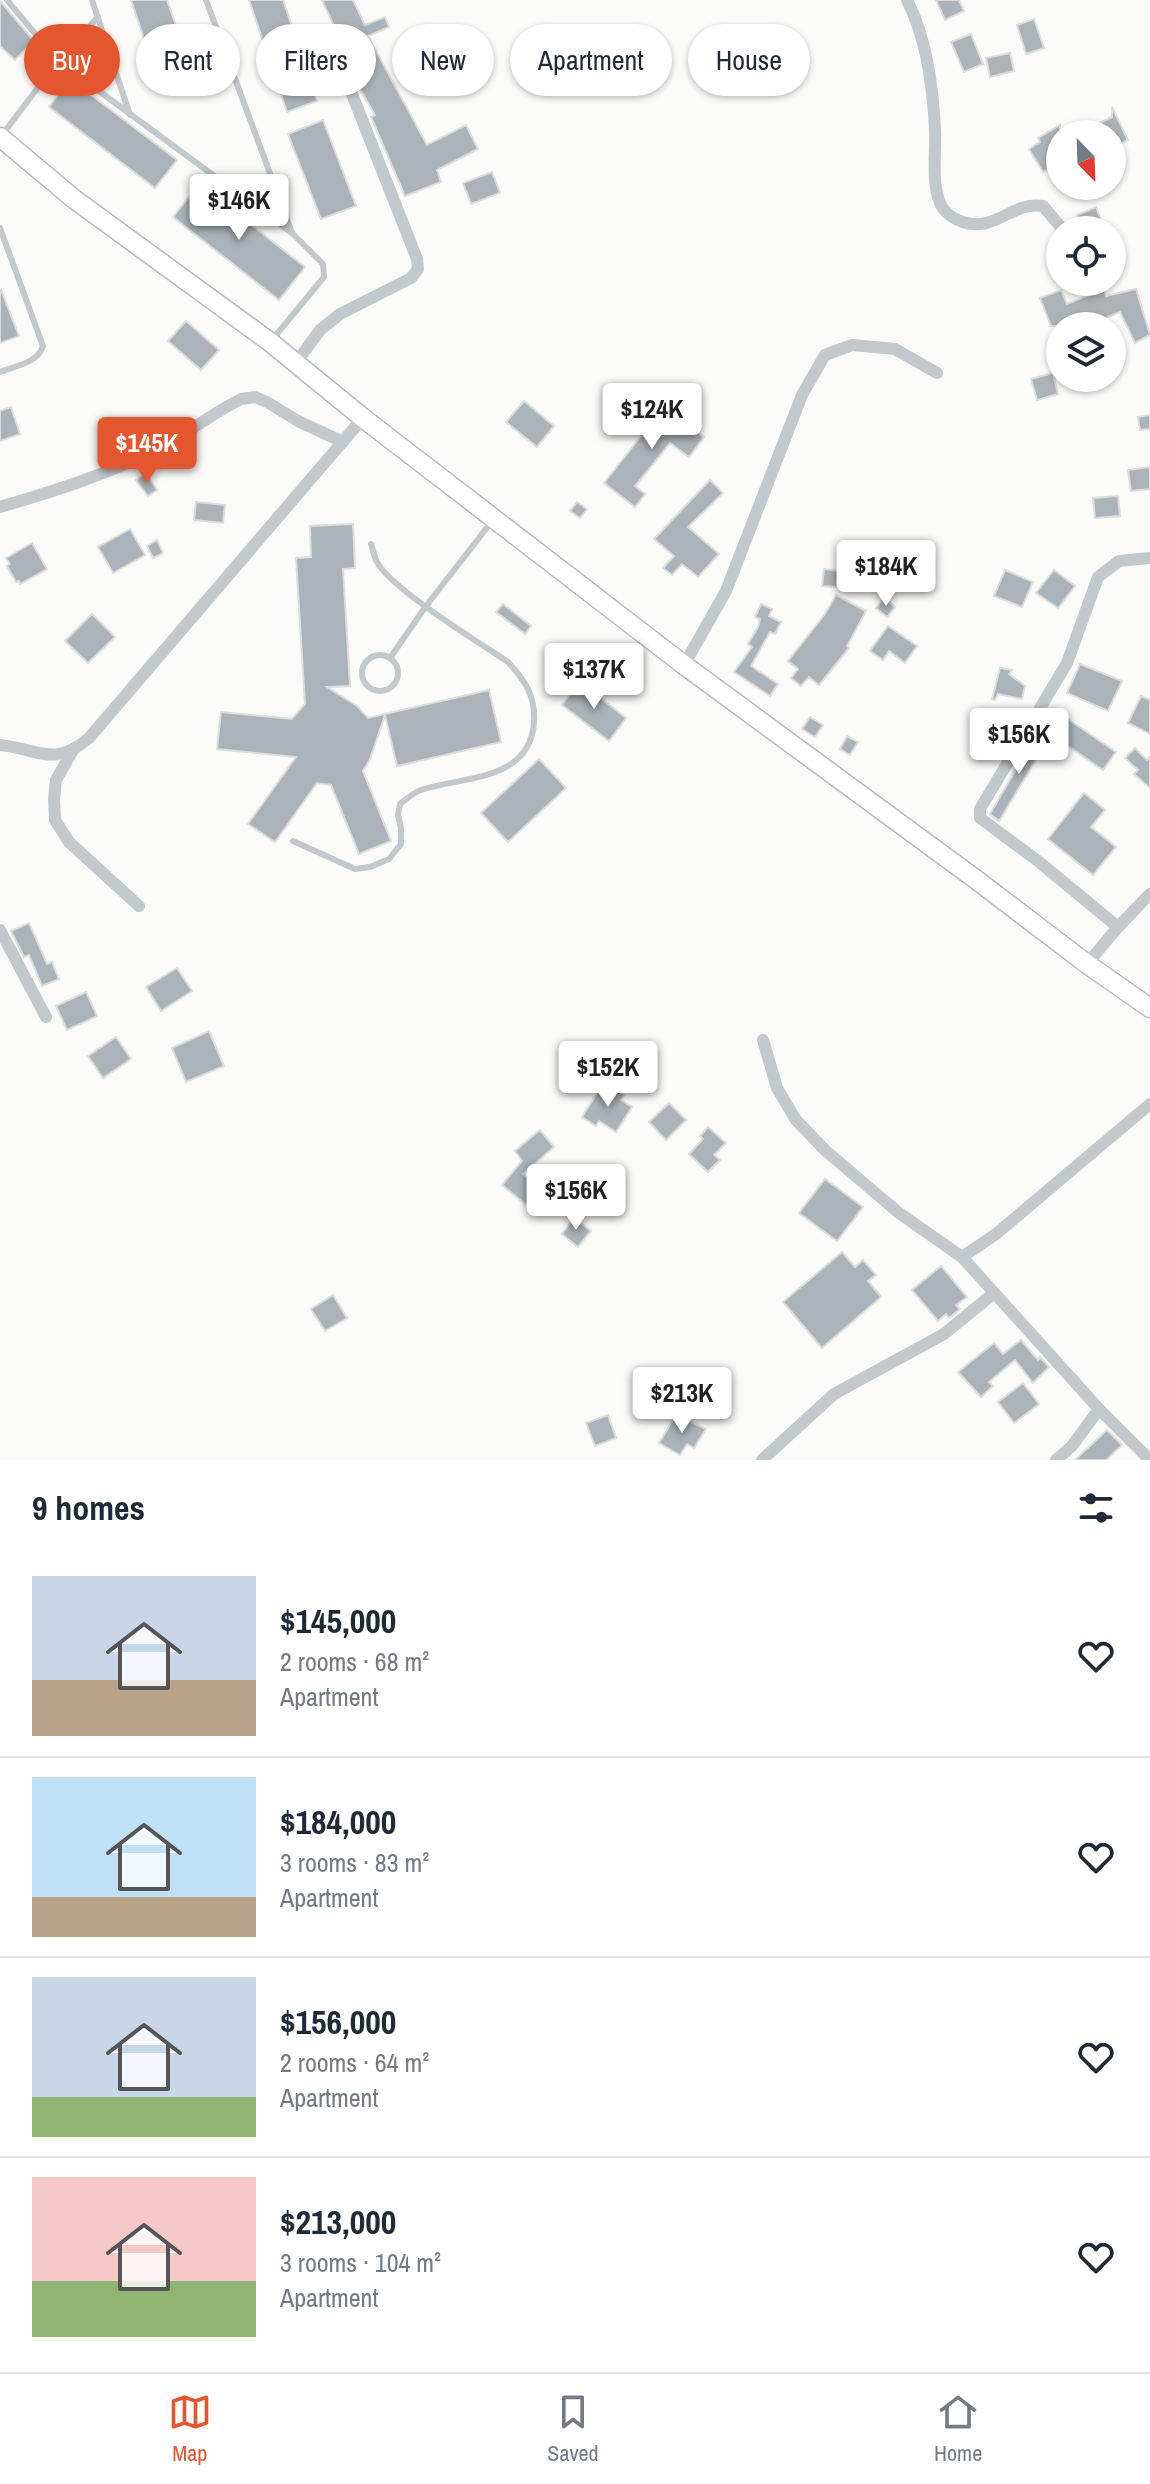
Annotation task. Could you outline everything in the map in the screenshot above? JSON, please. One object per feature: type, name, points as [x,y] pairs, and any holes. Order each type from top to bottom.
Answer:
[{"type":"main road","points":[[0,137],[74,199],[270,342],[363,418],[684,665],[1150,1008]]},
{"type":"street","points":[[907,0],[924,43],[935,130],[935,176],[939,201],[949,216],[977,225],[997,220],[1028,204],[1043,206],[1052,216]]},
{"type":"street","points":[[296,363],[320,330],[340,314],[411,278],[418,269],[417,259],[353,96]]},
{"type":"street","points":[[684,665],[726,591],[802,395],[825,355],[852,345],[895,349],[937,373]]},
{"type":"street","points":[[0,507],[52,492],[137,458],[241,399],[255,397],[267,402],[343,442]]},
{"type":"street","points":[[0,745],[51,756],[73,750],[89,738],[363,418]]},
{"type":"street","points":[[1118,927],[980,818],[980,809],[1016,743],[1067,663],[1098,577],[1119,561],[1150,558]]},
{"type":"street","points":[[73,750],[56,780],[55,820],[69,842],[139,906]]},
{"type":"street","points":[[1087,964],[1150,894]]},
{"type":"street","points":[[0,930],[46,1017]]},
{"type":"street","points":[[763,1040],[777,1088],[796,1120],[826,1151],[899,1213],[962,1257],[1099,1409],[1150,1460]]},
{"type":"street","points":[[962,1257],[1007,1225],[1150,1104]]},
{"type":"street","points":[[762,1460],[834,1394],[944,1334],[994,1293]]},
{"type":"street","points":[[1056,1460],[1072,1446],[1099,1409]]},
{"type":"lane","points":[[7,0],[27,24]]},
{"type":"lane","points":[[92,0],[130,115]]},
{"type":"lane","points":[[206,0],[292,233]]},
{"type":"lane","points":[[92,24],[98,17]]},
{"type":"lane","points":[[0,137],[31,96]]},
{"type":"lane","points":[[105,96],[292,233],[323,264],[324,277],[270,342]]},
{"type":"lane","points":[[0,228],[43,346],[35,358],[0,372]]},
{"type":"lane","points":[[390,658],[494,519]]},
{"type":"lane","points":[[293,841],[355,869],[389,859],[401,844],[400,804],[418,791],[500,771],[521,757],[533,739],[535,712],[529,688],[518,673],[508,662],[426,606],[386,574],[376,562],[371,544]]},
{"type":"lane","points":[[380,655],[390,658],[397,666],[398,676],[394,685],[375,691],[366,685],[362,676],[363,666],[370,658],[380,655]]},
{"type":"building","points":[[131,0],[167,0],[175,24],[139,24]]},
{"type":"building","points":[[249,0],[283,0],[291,24],[257,24]]},
{"type":"building","points":[[322,0],[353,0],[365,24],[333,24]]},
{"type":"building","points":[[936,0],[959,0],[964,11],[945,20]]},
{"type":"building","points":[[0,1],[24,29],[24,51],[15,60],[0,46]]},
{"type":"building","points":[[385,17],[389,27],[376,33],[376,24],[368,24]]},
{"type":"building","points":[[1034,19],[1044,48],[1026,54],[1017,25]]},
{"type":"building","points":[[971,34],[983,64],[964,72],[951,42]]},
{"type":"building","points":[[376,51],[392,80],[392,96],[400,96],[427,145],[466,125],[478,149],[437,170],[441,182],[405,196],[371,117],[375,115],[364,96],[376,96]]},
{"type":"building","points":[[1010,53],[1014,71],[990,77],[986,58]]},
{"type":"building","points":[[57,96],[92,96],[177,160],[155,188],[49,107]]},
{"type":"building","points":[[282,96],[315,96],[317,101],[287,112]]},
{"type":"building","points":[[1112,107],[1118,120],[1106,120],[1112,117]]},
{"type":"building","points":[[323,120],[356,206],[321,219],[288,134]]},
{"type":"building","points":[[1046,133],[1046,170],[1043,172],[1029,149],[1040,142],[1038,138]]},
{"type":"building","points":[[492,172],[500,193],[471,204],[463,183]]},
{"type":"building","points":[[199,184],[305,267],[279,300],[173,217]]},
{"type":"building","points":[[1096,207],[1100,216],[1077,216]]},
{"type":"building","points":[[1136,289],[1150,335],[1135,343],[1126,324],[1126,312],[1046,313],[1040,298],[1064,296],[1067,304],[1087,296],[1126,296],[1126,291]]},
{"type":"building","points":[[0,291],[19,336],[0,343]]},
{"type":"building","points":[[186,321],[219,350],[201,370],[168,341]]},
{"type":"building","points":[[1046,375],[1046,392],[1058,394],[1037,400],[1031,379]]},
{"type":"building","points":[[524,401],[554,426],[537,447],[506,422]]},
{"type":"building","points":[[657,401],[704,437],[689,457],[670,443],[635,486],[645,494],[635,507],[604,483],[649,426],[641,421]]},
{"type":"building","points":[[11,407],[20,434],[0,441],[0,411]]},
{"type":"building","points":[[1150,415],[1150,429],[1140,430],[1138,417]]},
{"type":"building","points":[[1150,467],[1150,489],[1131,491],[1128,470]]},
{"type":"building","points":[[146,473],[157,490],[148,496],[136,480]]},
{"type":"building","points":[[710,480],[723,493],[688,527],[719,554],[698,577],[682,564],[672,575],[663,568],[674,556],[654,539]]},
{"type":"building","points":[[1118,496],[1120,516],[1095,518],[1093,498]]},
{"type":"building","points":[[196,502],[225,505],[223,523],[194,520]]},
{"type":"building","points":[[577,502],[587,509],[580,518],[570,511]]},
{"type":"building","points":[[353,524],[355,568],[343,569],[350,686],[327,687],[357,706],[368,718],[489,690],[501,742],[397,766],[385,715],[363,771],[391,841],[359,854],[331,785],[317,783],[275,842],[248,824],[296,757],[217,749],[221,712],[292,719],[305,704],[296,558],[311,557],[310,526]]},
{"type":"building","points":[[130,529],[145,555],[113,573],[98,547]]},
{"type":"building","points":[[157,540],[163,553],[153,558],[147,546]]},
{"type":"building","points":[[32,543],[47,569],[20,584],[7,566],[10,564],[6,558]]},
{"type":"building","points":[[824,569],[839,571],[837,587],[822,586]]},
{"type":"building","points":[[1005,570],[1033,582],[1022,607],[994,596]]},
{"type":"building","points":[[1054,570],[1075,586],[1058,608],[1036,593]]},
{"type":"building","points":[[836,595],[866,611],[847,646],[849,648],[819,685],[809,677],[801,686],[791,678],[798,669],[788,661]]},
{"type":"building","points":[[884,598],[895,607],[887,617],[876,608]]},
{"type":"building","points":[[503,604],[531,626],[525,634],[496,612]]},
{"type":"building","points":[[761,604],[772,609],[769,616],[781,622],[775,634],[770,632],[751,666],[778,684],[770,696],[734,672],[752,647],[748,644],[758,627],[760,619],[755,617]]},
{"type":"building","points":[[92,614],[115,637],[88,663],[65,641]]},
{"type":"building","points":[[888,626],[917,646],[905,663],[889,651],[883,660],[870,651]]},
{"type":"building","points":[[1080,664],[1122,681],[1108,711],[1067,693]]},
{"type":"building","points":[[1000,668],[1012,670],[1009,674],[1025,686],[1022,699],[998,694],[995,700],[992,699]]},
{"type":"building","points":[[580,682],[626,718],[609,741],[562,705]]},
{"type":"building","points":[[1141,696],[1150,700],[1150,734],[1128,723]]},
{"type":"building","points":[[1059,713],[1116,752],[1103,770],[1046,731]]},
{"type":"building","points":[[810,717],[823,725],[815,737],[802,729]]},
{"type":"building","points":[[1037,733],[1048,740],[999,821],[990,814]]},
{"type":"building","points":[[847,736],[858,742],[850,755],[840,749]]},
{"type":"building","points":[[1135,748],[1147,760],[1150,757],[1150,788],[1134,774],[1138,770],[1125,758]]},
{"type":"building","points":[[539,759],[566,788],[508,842],[481,813]]},
{"type":"building","points":[[1084,793],[1105,810],[1091,827],[1116,847],[1093,875],[1048,839]]},
{"type":"building","points":[[29,923],[47,964],[52,962],[59,979],[42,986],[29,955],[24,957],[11,931]]},
{"type":"building","points":[[177,968],[192,991],[161,1011],[146,987]]},
{"type":"building","points":[[86,992],[97,1016],[67,1030],[56,1006]]},
{"type":"building","points":[[209,1031],[224,1066],[186,1082],[172,1048]]},
{"type":"building","points":[[116,1037],[131,1059],[103,1078],[88,1056]]},
{"type":"building","points":[[611,1086],[625,1095],[621,1100],[632,1107],[616,1132],[599,1121],[596,1126],[582,1117],[601,1087],[607,1091]]},
{"type":"building","points":[[669,1103],[686,1120],[666,1140],[649,1122]]},
{"type":"building","points":[[708,1127],[726,1143],[714,1155],[720,1160],[708,1172],[689,1154],[703,1139],[700,1136]]},
{"type":"building","points":[[540,1130],[554,1147],[523,1174],[543,1190],[529,1207],[502,1185],[522,1161],[515,1151]]},
{"type":"building","points":[[825,1179],[863,1207],[837,1241],[799,1213]]},
{"type":"building","points":[[574,1218],[591,1231],[578,1247],[562,1234]]},
{"type":"building","points":[[842,1252],[855,1267],[863,1260],[876,1275],[868,1281],[881,1297],[822,1348],[783,1302]]},
{"type":"building","points":[[941,1266],[967,1297],[956,1305],[960,1309],[949,1318],[946,1314],[938,1321],[912,1290]]},
{"type":"building","points":[[333,1295],[347,1318],[325,1331],[311,1309]]},
{"type":"building","points":[[1021,1340],[1038,1360],[1040,1357],[1049,1367],[1033,1383],[1015,1360],[989,1382],[993,1386],[981,1397],[958,1372],[994,1343],[1003,1354]]},
{"type":"building","points":[[1023,1383],[1039,1404],[1014,1423],[998,1402]]},
{"type":"building","points":[[608,1415],[616,1438],[595,1446],[586,1423]]},
{"type":"building","points":[[676,1415],[706,1429],[694,1448],[687,1444],[680,1455],[659,1443]]},
{"type":"building","points":[[1107,1430],[1122,1445],[1106,1460],[1075,1460]]}]
